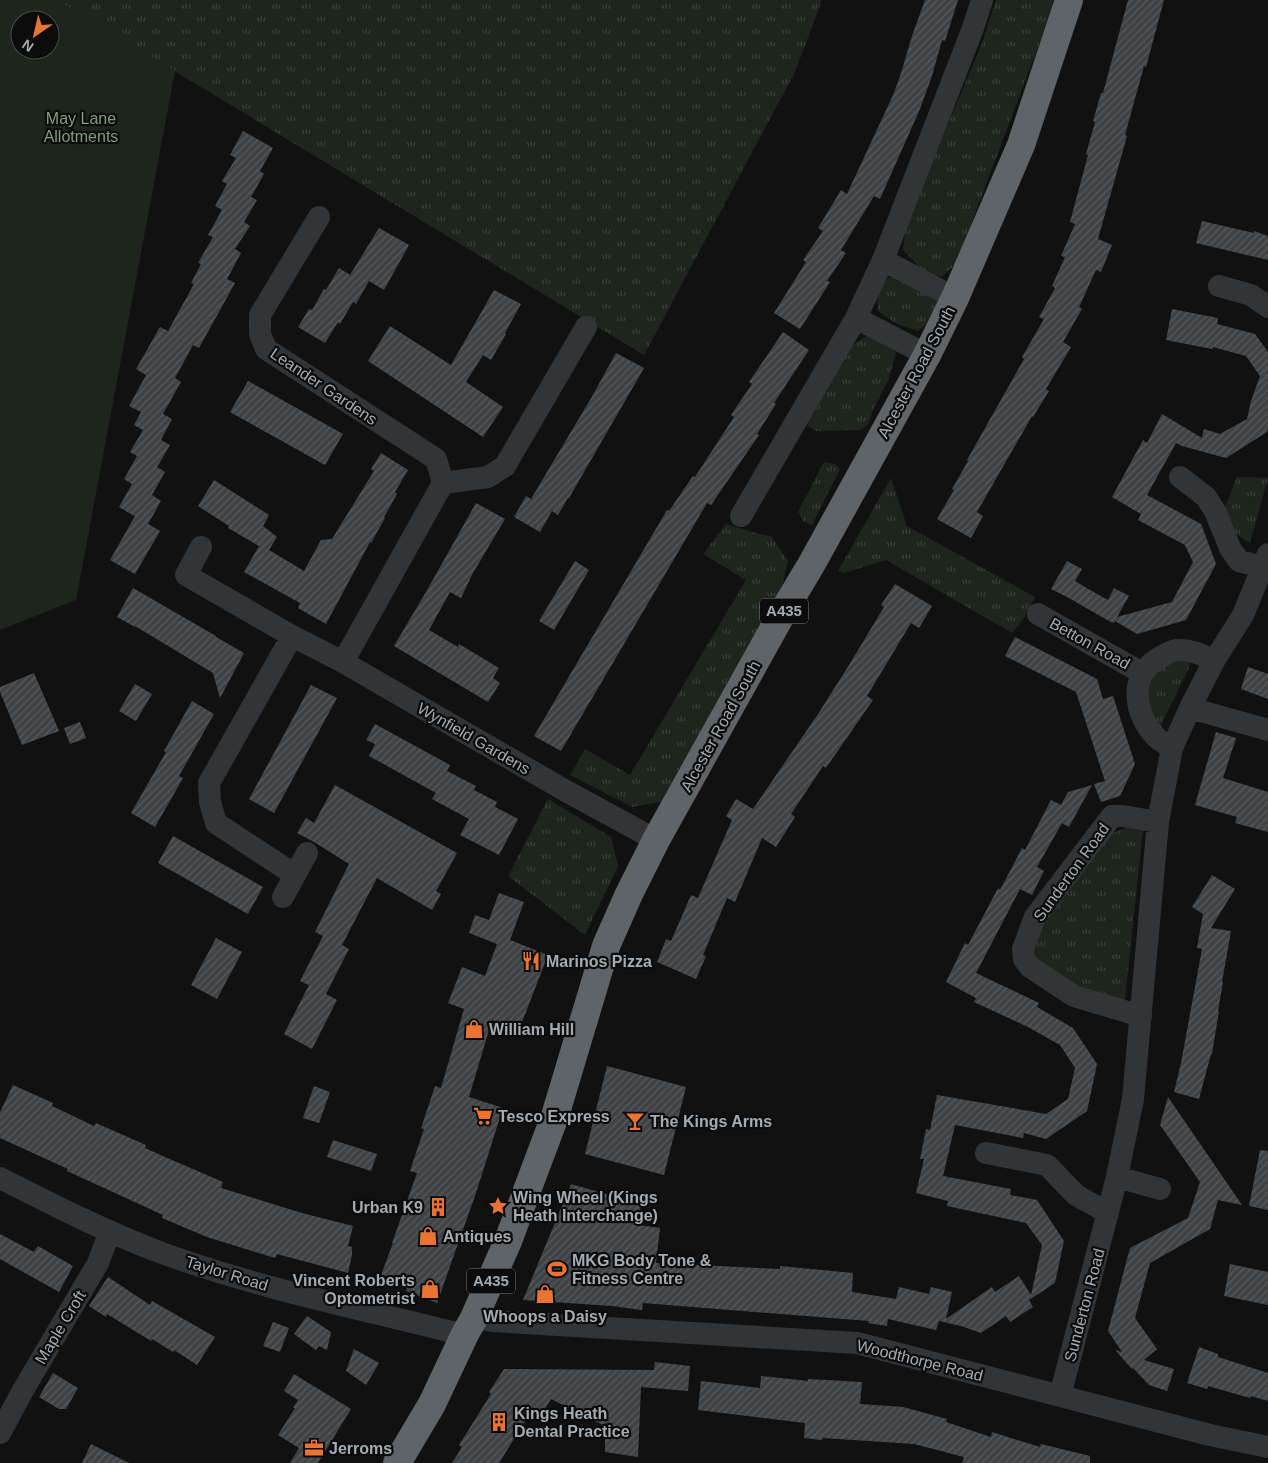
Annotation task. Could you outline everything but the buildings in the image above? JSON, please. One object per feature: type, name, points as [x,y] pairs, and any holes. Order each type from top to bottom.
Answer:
[{"type":"highway","name":"Alcester Road South","points":[[397,1463],[432,1404],[508,1241],[555,1116],[606,946],[629,894],[656,840],[784,610],[816,557],[927,355],[955,298],[1022,145],[1070,0]]},
{"type":"street","points":[[741,516],[856,318],[883,260],[973,28],[982,0]]},
{"type":"street","name":"Leander Gardens","points":[[319,217],[260,315],[260,334],[266,349],[436,459],[443,483]]},
{"type":"street","points":[[883,260],[955,298]]},
{"type":"street","points":[[1219,286],[1251,295],[1268,307]]},
{"type":"street","points":[[856,318],[927,355]]},
{"type":"street","points":[[343,662],[443,483],[488,477],[505,466],[586,326]]},
{"type":"street","name":"Sunderton Road","points":[[1060,1396],[1117,1177],[1133,1099],[1158,822],[1172,748],[1214,661],[1243,616],[1265,560],[1239,560],[1230,548],[1211,504],[1206,497],[1180,477]]},
{"type":"street","name":"Wynfield Gardens","points":[[201,547],[186,575],[292,636],[343,662],[566,792],[656,840]]},
{"type":"street","name":"Betton Road","points":[[1038,614],[1142,672]]},
{"type":"street","points":[[292,636],[208,783],[210,802],[216,824],[295,875]]},
{"type":"street","name":"Betton Road","points":[[1172,748],[1156,738],[1144,720],[1138,704],[1137,688],[1142,672],[1148,665],[1164,655],[1177,650],[1202,654],[1214,661]]},
{"type":"street","points":[[1190,708],[1268,730]]},
{"type":"street","name":"Sunderton Road","points":[[1141,1016],[1074,996],[1030,968],[1024,959],[1023,949],[1035,918],[1112,816],[1158,822]]},
{"type":"street","points":[[283,897],[306,853]]},
{"type":"street","points":[[986,1153],[1047,1165],[1076,1195],[1108,1213]]},
{"type":"street","points":[[1117,1177],[1160,1189]]},
{"type":"street","name":"Taylor Road","points":[[0,1178],[110,1231],[162,1253],[270,1287],[448,1331],[470,1326]]},
{"type":"street","name":"Maple Croft","points":[[2,1424],[98,1264],[110,1231]]},
{"type":"street","name":"Woodthorpe Road","points":[[470,1326],[493,1321],[858,1343],[1210,1435],[1268,1447]]},
{"type":"green space","name":"May Lane Allotments","points":[[0,0],[57,0],[175,71],[76,600],[0,630]]},
{"type":"green space","points":[[57,0],[822,0],[795,72],[644,355]]},
{"type":"green space","points":[[996,0],[1053,0],[1047,23],[956,264],[941,277],[924,272],[903,250],[907,221],[981,46]]},
{"type":"green space","points":[[893,275],[939,300],[935,316],[918,331],[897,324],[878,311],[879,290],[884,282]]},
{"type":"green space","points":[[868,335],[885,340],[896,353],[888,381],[868,424],[861,430],[816,431],[807,426],[845,350]]},
{"type":"green space","points":[[824,462],[835,464],[840,469],[812,525],[804,522],[798,512]]},
{"type":"green space","points":[[1237,477],[1268,478],[1250,543],[1236,534],[1224,510]]},
{"type":"green space","points":[[891,478],[907,526],[1035,597],[1024,618],[1012,633],[886,560],[844,573],[838,571]]},
{"type":"green space","points":[[726,524],[771,536],[788,561],[782,586],[665,801],[632,807],[570,775],[585,749],[630,775],[746,580],[703,554]]},
{"type":"green space","points":[[1165,659],[1190,659],[1189,668],[1160,727],[1143,705],[1144,685]]},
{"type":"green space","points":[[548,799],[611,837],[618,866],[585,935],[508,876]]},
{"type":"green space","points":[[1129,827],[1143,829],[1125,1000],[1075,985],[1036,961],[1033,949],[1044,921],[1109,834]]},
{"type":"place","name":"Marinos Pizza","points":[[531,961]]},
{"type":"place","name":"William Hill","points":[[474,1029]]},
{"type":"place","name":"Tesco Express","points":[[483,1116]]},
{"type":"place","name":"The Kings Arms","points":[[635,1121]]},
{"type":"place","name":"Wing Wheel (Kings Heath Interchange)","points":[[498,1206]]},
{"type":"place","name":"Urban K9","points":[[438,1207]]},
{"type":"place","name":"Antiques","points":[[428,1236]]},
{"type":"place","name":"MKG Body Tone & Fitness Centre","points":[[557,1269]]},
{"type":"place","name":"Vincent Roberts Optometrist","points":[[430,1289]]},
{"type":"place","name":"Whoops a Daisy","points":[[545,1294]]},
{"type":"place","name":"Kings Heath Dental Practice","points":[[499,1422]]},
{"type":"place","name":"Jerroms","points":[[314,1448]]}]
